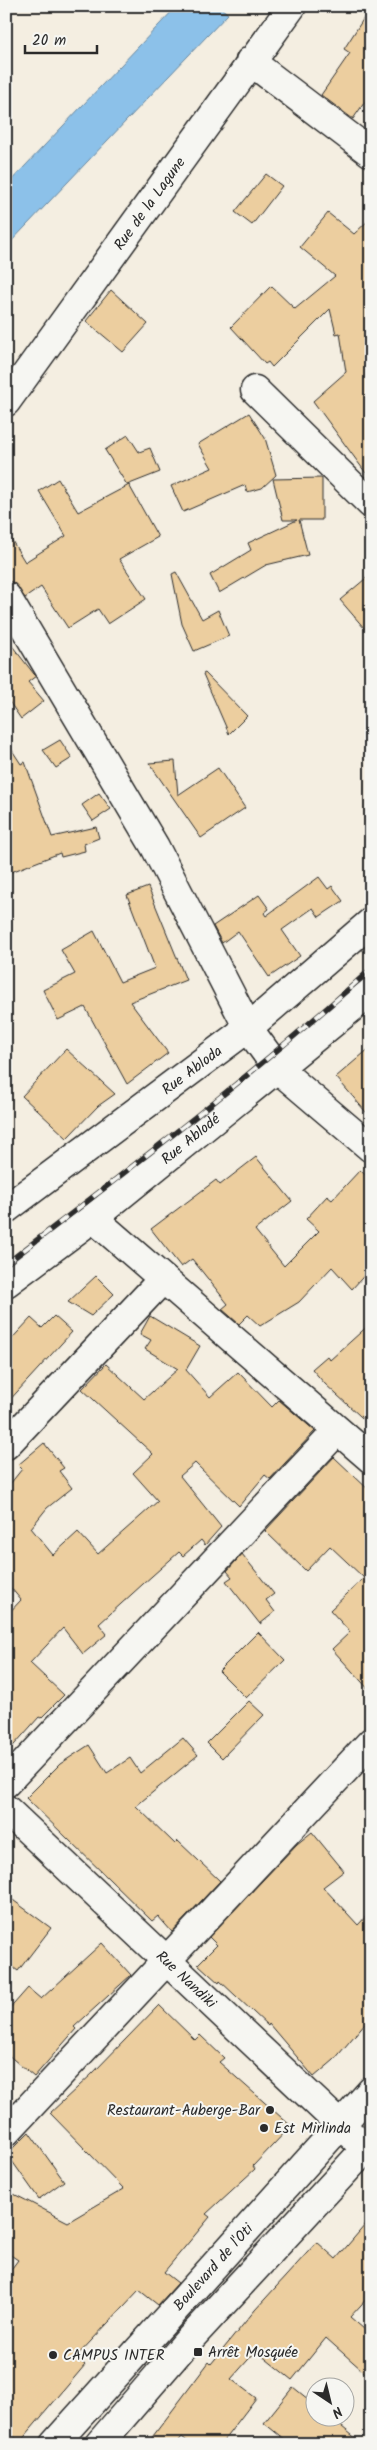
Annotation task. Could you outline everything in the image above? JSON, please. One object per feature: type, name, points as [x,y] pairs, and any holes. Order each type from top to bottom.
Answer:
[{"type":"street","name":"Rue de la Lagune","points":[[6,402],[292,6]]},
{"type":"street","points":[[250,62],[371,153]]},
{"type":"street","points":[[255,390],[371,504]]},
{"type":"street","points":[[6,596],[155,847],[248,1028],[278,1069],[371,1148]]},
{"type":"street","name":"Rue Abloda","points":[[6,1209],[248,1028],[371,922]]},
{"type":"street","name":"Rue Ablodé","points":[[6,1283],[93,1218],[371,992]]},
{"type":"street","points":[[93,1218],[371,1459]]},
{"type":"street","points":[[6,1446],[163,1279]]},
{"type":"street","points":[[6,1783],[337,1431]]},
{"type":"street","points":[[6,2132],[371,1742]]},
{"type":"street","name":"Rue Nandiki","points":[[6,1809],[340,2125],[368,2146]]},
{"type":"street","name":"Boulevard de l'Oti","points":[[54,2444],[371,2091]]},
{"type":"street","points":[[99,2444],[187,2342],[368,2146]]},
{"type":"water","points":[[177,6],[219,6],[228,14],[6,247],[6,186]]},
{"type":"building","points":[[371,7],[371,93],[353,119],[321,95],[350,53],[344,49]]},
{"type":"building","points":[[266,174],[282,186],[252,225],[235,212]]},
{"type":"building","points":[[328,213],[354,234],[371,218],[371,480],[313,401],[346,372],[340,333],[336,334],[330,309],[272,367],[268,362],[265,364],[231,327],[271,286],[295,309],[335,276],[300,247]]},
{"type":"building","points":[[111,290],[148,324],[123,352],[86,321]]},
{"type":"building","points":[[249,413],[265,438],[276,475],[262,488],[247,492],[245,485],[183,512],[171,486],[212,468],[198,444]]},
{"type":"building","points":[[128,435],[139,452],[150,448],[160,472],[127,485],[105,450]]},
{"type":"building","points":[[322,478],[322,520],[299,520],[308,555],[266,565],[219,593],[210,575],[251,550],[248,543],[297,520],[283,520],[273,479]]},
{"type":"building","points":[[58,479],[78,512],[129,485],[158,537],[119,559],[146,599],[108,624],[98,609],[68,628],[41,587],[25,598],[14,583],[6,580],[6,531],[25,562],[66,536],[39,491]]},
{"type":"building","points":[[176,572],[202,619],[218,610],[229,636],[194,651],[182,624],[172,574]]},
{"type":"building","points":[[371,574],[371,636],[340,600]]},
{"type":"building","points":[[6,638],[36,676],[28,682],[44,701],[21,719],[6,697]]},
{"type":"building","points":[[205,673],[247,716],[229,734],[203,674]]},
{"type":"building","points":[[60,740],[72,758],[56,768],[43,750]]},
{"type":"building","points":[[6,741],[21,764],[25,762],[52,837],[96,827],[99,838],[84,844],[85,851],[61,857],[60,853],[6,874]]},
{"type":"building","points":[[175,761],[178,795],[218,768],[245,808],[201,838],[149,763]]},
{"type":"building","points":[[99,793],[111,809],[93,821],[82,805]]},
{"type":"building","points":[[319,877],[328,889],[332,886],[343,901],[319,917],[313,908],[282,930],[300,956],[269,977],[238,931],[222,943],[213,926],[259,895],[269,909],[264,913],[266,916]]},
{"type":"building","points":[[148,887],[186,980],[130,1002],[168,1053],[127,1084],[85,1007],[58,1020],[43,990],[75,974],[61,950],[94,931],[120,982],[155,968],[127,895]]},
{"type":"building","points":[[371,1047],[371,1118],[336,1077]]},
{"type":"building","points":[[66,1049],[115,1094],[98,1106],[67,1138],[22,1096]]},
{"type":"building","points":[[256,1157],[292,1201],[255,1230],[284,1266],[319,1231],[306,1219],[327,1196],[332,1200],[360,1170],[371,1180],[371,1268],[352,1289],[332,1267],[299,1302],[260,1326],[248,1315],[239,1324],[222,1309],[228,1304],[192,1259],[181,1267],[151,1229],[216,1180],[220,1185]]},
{"type":"building","points":[[96,1276],[114,1294],[91,1316],[68,1302]]},
{"type":"building","points":[[54,1316],[72,1332],[6,1404],[6,1345],[31,1318],[42,1328]]},
{"type":"building","points":[[150,1316],[200,1346],[186,1370],[210,1397],[238,1372],[272,1407],[279,1400],[315,1431],[270,1479],[265,1475],[239,1506],[195,1463],[180,1476],[221,1527],[205,1545],[201,1540],[183,1556],[179,1552],[99,1624],[107,1634],[83,1654],[63,1628],[30,1663],[64,1695],[41,1718],[39,1717],[6,1754],[6,1616],[21,1600],[6,1582],[6,1489],[22,1469],[18,1465],[44,1443],[64,1468],[59,1471],[72,1488],[47,1508],[31,1528],[53,1555],[78,1532],[98,1554],[158,1501],[133,1473],[153,1454],[82,1389],[106,1364],[144,1399],[178,1369],[145,1349],[151,1340],[140,1334]]},
{"type":"building","points":[[371,1323],[371,1426],[325,1384],[312,1369],[327,1356],[330,1360]]},
{"type":"building","points":[[334,1457],[371,1492],[371,1692],[332,1649],[350,1632],[330,1610],[364,1578],[330,1546],[306,1571],[265,1531]]},
{"type":"building","points":[[242,1554],[274,1594],[266,1600],[275,1612],[260,1624],[226,1581],[232,1577],[227,1571]]},
{"type":"building","points":[[258,1632],[285,1660],[246,1698],[219,1671]]},
{"type":"building","points":[[249,1701],[264,1715],[222,1758],[207,1743]]},
{"type":"building","points":[[183,1738],[198,1755],[136,1806],[175,1844],[178,1841],[220,1881],[172,1932],[158,1916],[152,1921],[26,1798],[60,1764],[89,1745],[107,1773],[130,1758],[140,1773]]},
{"type":"building","points":[[312,1832],[344,1871],[323,1887],[358,1925],[371,1911],[371,2016],[334,2060],[314,2077],[269,2024],[268,2026],[220,1981],[219,1983],[198,1964],[217,1945],[209,1937],[297,1844]]},
{"type":"building","points":[[6,1895],[51,1928],[18,1971],[6,1962]]},
{"type":"building","points":[[102,1943],[131,1975],[74,2027],[76,2029],[34,2077],[6,2053],[6,2013],[28,1988],[41,1999]]},
{"type":"building","points":[[159,2005],[195,2040],[200,2035],[224,2058],[219,2062],[291,2126],[253,2166],[255,2169],[206,2214],[210,2217],[164,2272],[178,2283],[158,2305],[139,2290],[76,2357],[85,2365],[20,2442],[6,2430],[6,2276],[18,2260],[6,2252],[6,2190],[68,2222],[124,2189],[50,2113],[92,2074]]},
{"type":"building","points":[[29,2132],[64,2181],[39,2199],[7,2154]]},
{"type":"building","points":[[371,2218],[371,2294],[350,2317],[371,2335],[371,2378],[326,2338],[292,2380],[256,2351],[231,2379],[256,2398],[221,2444],[191,2444],[182,2437],[176,2444],[147,2444],[209,2362],[211,2364],[255,2310],[317,2242],[336,2259]]},
{"type":"building","points":[[293,2387],[304,2396],[304,2428],[343,2428],[363,2444],[290,2444],[264,2423]]},
{"type":"railway","points":[[6,1264],[237,1083],[371,969]]},
{"type":"place","name":"Restaurant-Auberge-Bar","points":[[270,2110]]},
{"type":"place","name":"Est Mirlinda","points":[[264,2128]]},
{"type":"place","name":"Arrêt Mosquée","points":[[198,2352]]},
{"type":"place","name":"CAMPUS INTER","points":[[53,2355]]}]
